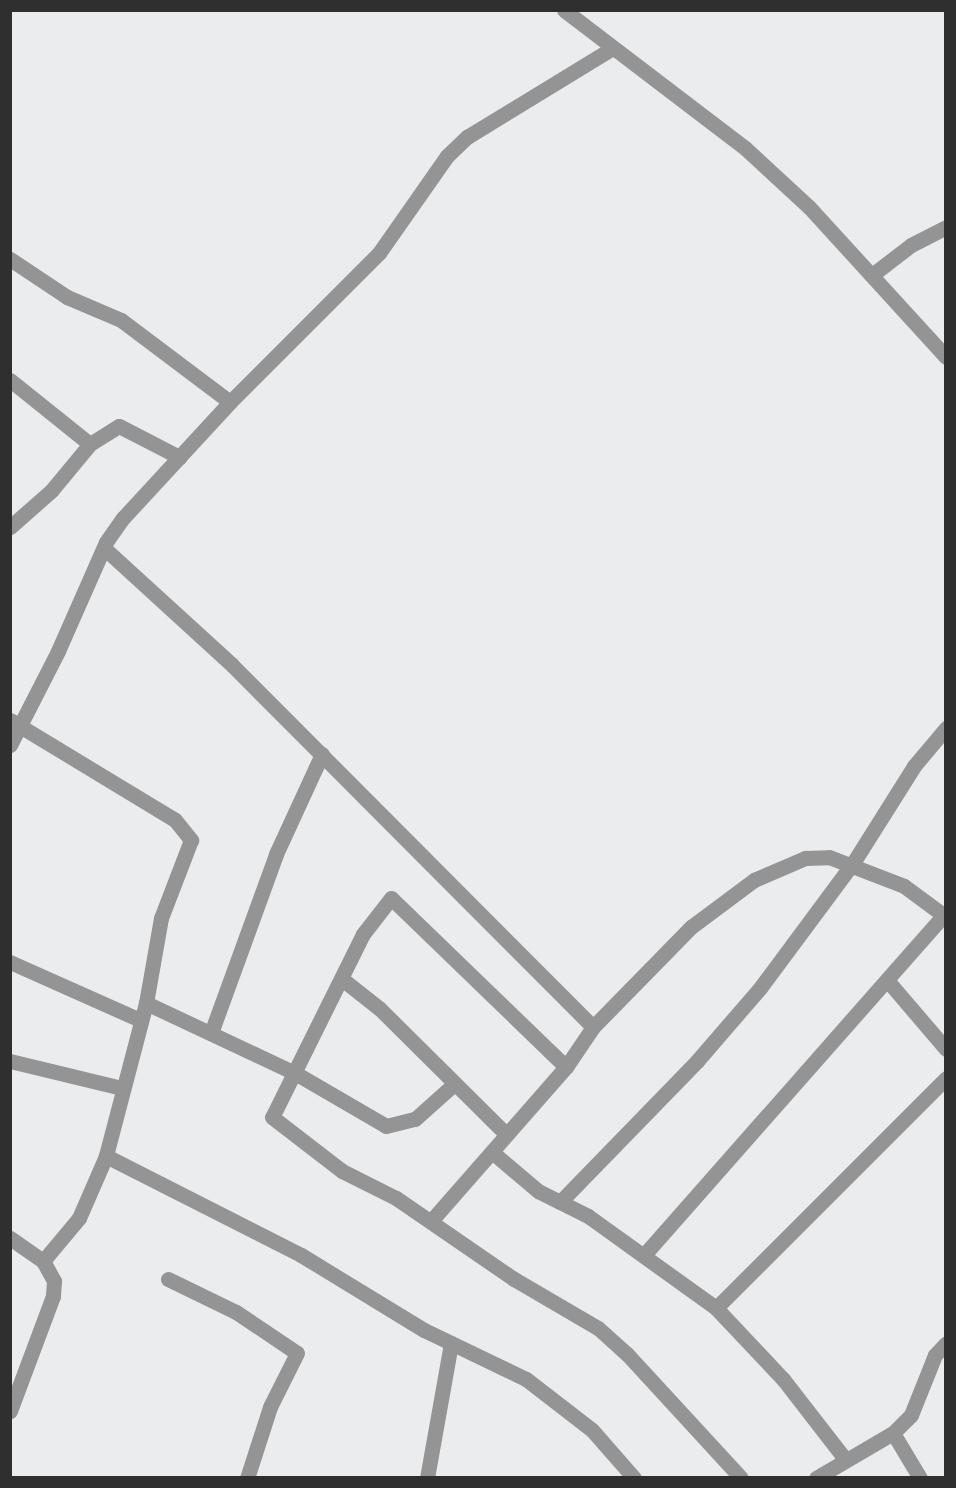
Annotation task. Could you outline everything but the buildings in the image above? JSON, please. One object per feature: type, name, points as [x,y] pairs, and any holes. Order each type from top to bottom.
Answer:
[{"type":"street","points":[[564,10],[610,49],[719,125],[809,207],[945,357]]},
{"type":"street","points":[[10,745],[15,723],[104,548],[123,518],[230,402],[379,253],[447,156],[468,138],[610,49]]},
{"type":"street","points":[[872,275],[910,245],[945,227]]},
{"type":"street","points":[[10,258],[67,297],[121,320],[230,402]]},
{"type":"street","points":[[10,380],[90,444]]},
{"type":"street","points":[[11,526],[51,491],[90,444],[123,426],[179,457]]},
{"type":"street","points":[[104,548],[232,665],[593,1027]]},
{"type":"street","points":[[15,723],[174,820],[190,836],[191,847],[160,918],[146,1003],[106,1156],[79,1218],[44,1261]]},
{"type":"street","points":[[560,1202],[718,1037],[791,949],[853,863],[914,766],[945,728]]},
{"type":"street","points":[[210,1033],[276,854],[322,754]]},
{"type":"street","points":[[431,1221],[566,1067],[593,1027],[691,927],[735,892],[805,858],[830,857],[853,863],[904,886],[944,916],[644,1255]]},
{"type":"street","points":[[566,1067],[394,898],[385,901],[372,918],[272,1115],[274,1121],[342,1171],[396,1198],[514,1279],[598,1328],[627,1354],[741,1478]]},
{"type":"street","points":[[10,962],[140,1020]]},
{"type":"street","points":[[342,979],[381,1009],[453,1085],[506,1134]]},
{"type":"street","points":[[887,980],[945,1049]]},
{"type":"street","points":[[146,1003],[295,1073],[386,1126],[415,1119],[453,1085]]},
{"type":"street","points":[[10,1061],[123,1088]]},
{"type":"street","points":[[716,1308],[945,1078]]},
{"type":"street","points":[[492,1152],[529,1184],[644,1255],[716,1308],[783,1379],[845,1459]]},
{"type":"street","points":[[106,1156],[301,1255],[451,1343],[526,1379],[573,1413],[634,1478]]},
{"type":"street","points":[[10,1238],[44,1261],[54,1281],[53,1296],[10,1411]]},
{"type":"street","points":[[168,1279],[236,1312],[297,1353],[270,1407],[247,1478]]},
{"type":"street","points":[[427,1478],[451,1343]]},
{"type":"street","points":[[816,1478],[893,1432],[911,1415],[935,1355],[945,1343]]},
{"type":"street","points":[[893,1432],[920,1478]]}]
